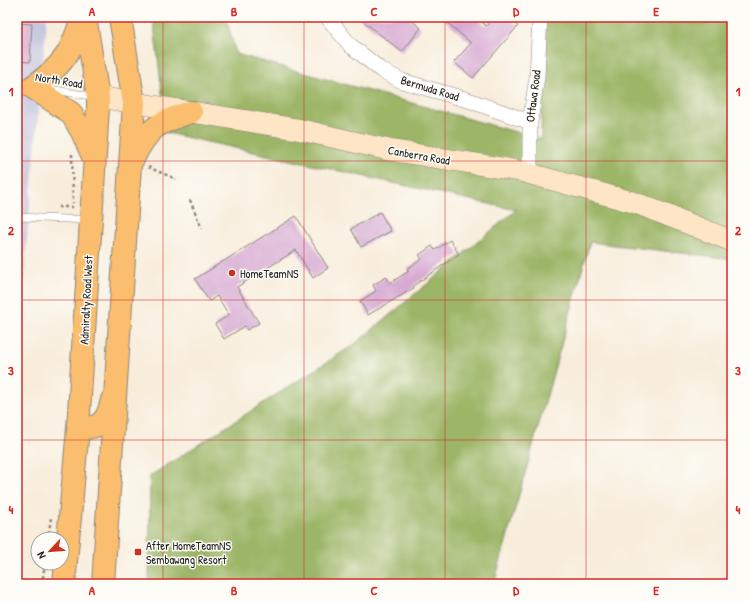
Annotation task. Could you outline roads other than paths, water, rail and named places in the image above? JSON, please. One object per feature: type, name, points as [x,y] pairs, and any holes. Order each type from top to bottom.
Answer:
[{"type":"main road","points":[[25,85],[50,75],[62,62],[74,44],[84,17]]},
{"type":"main road","name":"Admiralty Road West","points":[[64,584],[78,428],[96,162],[98,97],[84,17]]},
{"type":"main road","points":[[120,17],[134,103],[140,165]]},
{"type":"main road","points":[[25,85],[71,113],[96,162]]},
{"type":"main road","name":"Canberra Road","points":[[98,97],[297,129],[389,150],[530,174],[636,204],[732,241]]},
{"type":"main road","points":[[103,584],[117,380],[140,165],[141,142],[149,131],[163,121],[191,112]]},
{"type":"main road","points":[[78,428],[92,428],[102,423],[109,411],[117,380]]},
{"type":"street","name":"Bermuda Road","points":[[327,17],[350,45],[381,70],[402,81],[468,100],[530,122]]},
{"type":"street","name":"Ottawa Road","points":[[530,174],[530,122],[537,77],[540,17]]},
{"type":"lane","name":"North Road","points":[[25,85],[98,97]]},
{"type":"lane","points":[[17,217],[91,220]]},
{"type":"lane","points":[[94,584],[105,563]]},
{"type":"place","name":"HomeTeamNS","points":[[232,273]]},
{"type":"place","name":"After HomeTeamNS Sembawang Resort","points":[[138,552]]}]
